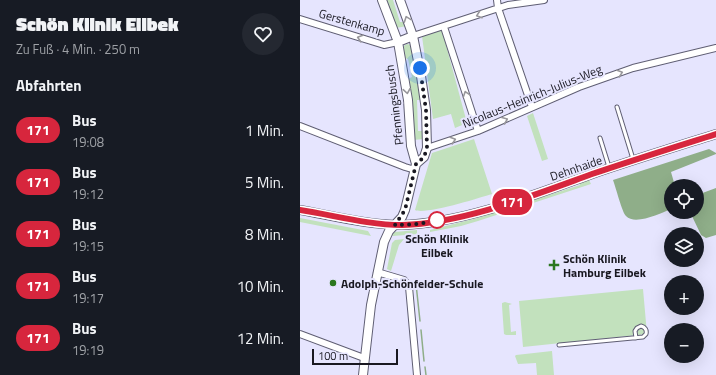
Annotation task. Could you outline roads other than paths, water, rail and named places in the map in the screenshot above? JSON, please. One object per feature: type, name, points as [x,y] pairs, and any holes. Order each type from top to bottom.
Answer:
[{"type":"street","name":"Pfenningsbusch","points":[[382,0],[398,42],[408,100],[411,146],[416,167]]},
{"type":"street","points":[[363,375],[371,305],[385,238],[405,210],[416,167],[424,157],[427,148],[426,110],[423,90],[413,36],[400,0]]},
{"type":"street","points":[[497,0],[498,8],[532,107]]},
{"type":"street","points":[[398,42],[508,5],[544,0]]},
{"type":"street","name":"Gerstenkamp","points":[[300,19],[384,45],[398,42]]},
{"type":"street","points":[[444,27],[478,132]]},
{"type":"street","name":"Nicolaus-Heinrich-Julius-Weg","points":[[427,148],[478,132],[580,87],[634,68],[716,48]]},
{"type":"street","points":[[300,126],[405,167],[416,167]]},
{"type":"street","name":"Dehnhaide","points":[[300,210],[395,225],[418,224],[467,215],[520,200],[610,168],[716,134]]},
{"type":"street","points":[[378,272],[404,280],[410,287],[417,375]]},
{"type":"street","points":[[300,334],[364,358]]},
{"type":"lane","points":[[617,107],[633,161]]},
{"type":"lane","points":[[600,138],[610,168]]},
{"type":"lane","points":[[559,346],[636,338]]},
{"type":"waterway","points":[[416,284],[420,321]]},
{"type":"waterway","points":[[421,330],[424,361]]},
{"type":"waterway","points":[[425,367],[426,375]]},
{"type":"place","name":"Schön Klinik Eilbek","points":[[437,220]]},
{"type":"place","name":"Schön Klinik Hamburg Eilbek","points":[[554,265]]},
{"type":"place","name":"Adolph-Schönfelder-Schule","points":[[333,283]]}]
